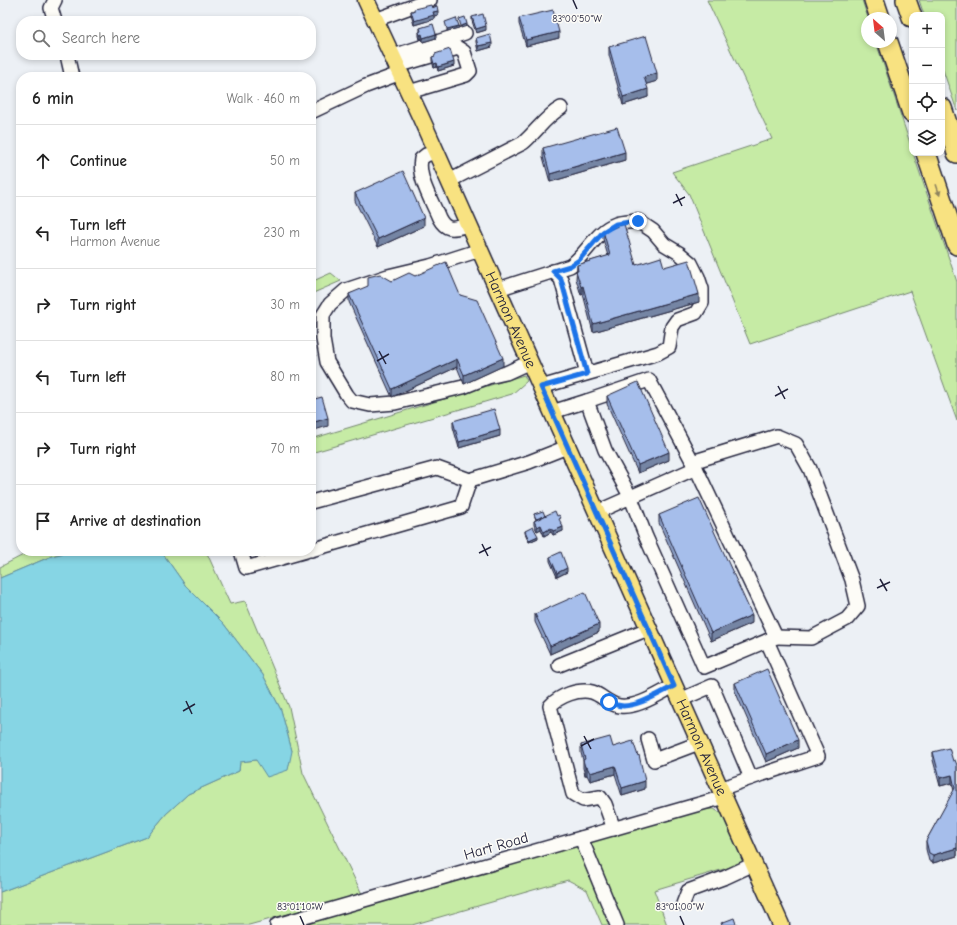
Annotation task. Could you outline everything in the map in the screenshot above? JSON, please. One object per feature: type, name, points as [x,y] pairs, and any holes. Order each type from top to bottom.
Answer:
[{"type":"highway","points":[[874,0],[878,12]]},
{"type":"highway","points":[[906,0],[910,12]]},
{"type":"highway","points":[[890,48],[909,104]]},
{"type":"highway","points":[[945,117],[957,153]]},
{"type":"highway","points":[[927,156],[957,246]]},
{"type":"main road","name":"Harmon Avenue","points":[[366,0],[498,289],[781,925]]},
{"type":"street","points":[[53,16],[51,8],[55,0]]},
{"type":"street","points":[[375,20],[430,0]]},
{"type":"street","points":[[316,110],[366,86],[397,65],[465,33]]},
{"type":"street","points":[[397,65],[447,50],[458,48],[464,52],[470,71],[466,75],[409,92]]},
{"type":"street","points":[[67,60],[71,72]]},
{"type":"street","points":[[449,181],[523,143],[534,134],[553,113],[561,108]]},
{"type":"street","points":[[436,152],[426,155],[421,159],[420,166],[421,174],[439,218],[443,225],[447,228],[453,229],[469,225]]},
{"type":"street","points":[[498,289],[570,266],[579,260],[599,236],[616,224],[638,221],[654,231],[664,244],[679,253],[690,263],[698,277],[702,289],[702,303],[696,313],[677,320],[672,327],[669,347],[658,353],[541,387]]},
{"type":"street","points":[[480,250],[430,266],[388,276],[346,290],[330,304],[323,315],[323,339],[326,362],[352,401],[370,405],[395,403],[463,387],[488,377],[506,373],[530,362]]},
{"type":"street","points":[[553,271],[561,279],[587,374]]},
{"type":"street","points":[[552,412],[649,380],[694,465],[772,639]]},
{"type":"street","points":[[587,401],[605,450],[631,498],[646,537],[704,667],[751,778]]},
{"type":"street","points":[[597,512],[631,498],[694,465],[777,436],[796,444],[810,469],[852,580],[858,606],[847,619],[811,638],[772,639],[704,667]]},
{"type":"street","points":[[316,501],[437,468],[470,480],[529,462],[568,446]]},
{"type":"street","points":[[316,549],[461,508],[470,480]]},
{"type":"street","points":[[242,556],[246,568],[288,556]]},
{"type":"street","points":[[559,665],[648,629]]},
{"type":"street","name":"Hart Road","points":[[277,925],[614,829],[722,793],[751,778],[818,756],[772,639]]},
{"type":"street","points":[[614,829],[605,804],[600,797],[583,800],[573,794],[550,706],[555,700],[580,691],[593,692],[618,706],[632,705],[656,696],[712,686]]},
{"type":"street","points":[[648,739],[654,760],[700,743]]},
{"type":"street","points":[[581,838],[617,925]]},
{"type":"street","points":[[683,904],[688,891],[726,877],[754,864]]},
{"type":"green space","points":[[707,0],[862,0],[866,12],[861,12],[861,48],[878,48],[909,140],[909,156],[914,156],[957,282],[957,421],[910,291],[750,344],[689,194],[672,172],[772,139]]},
{"type":"green space","points":[[919,0],[957,0],[957,111],[945,76],[945,12],[923,12]]},
{"type":"green space","points":[[331,273],[341,281],[316,292],[316,280]]},
{"type":"green space","points":[[524,375],[527,381],[512,394],[316,452],[316,437]]},
{"type":"green space","points":[[21,556],[52,556],[0,578],[0,567]]},
{"type":"green space","points":[[165,556],[208,556],[230,604],[245,601],[289,707],[303,773],[362,894],[249,925],[0,925],[0,892],[147,837],[166,814],[188,794],[239,771],[240,762],[256,760],[292,751],[281,710],[263,675],[223,623],[185,585]]},
{"type":"green space","points":[[704,809],[714,809],[722,814],[744,863],[654,890],[667,925],[602,925],[587,890],[568,880],[412,925],[299,925]]},
{"type":"water","points":[[52,556],[165,556],[185,585],[223,623],[263,675],[281,710],[292,751],[288,770],[267,777],[256,760],[240,762],[239,771],[188,794],[166,814],[147,837],[0,892],[0,578]]},
{"type":"building","points":[[431,5],[432,8],[437,6],[438,11],[433,12],[434,15],[414,21],[411,11]]},
{"type":"building","points":[[553,10],[559,32],[526,40],[519,18]]},
{"type":"building","points":[[483,14],[486,26],[476,29],[472,17]]},
{"type":"building","points":[[465,17],[467,24],[461,26],[459,19]]},
{"type":"building","points":[[456,18],[459,26],[447,29],[445,22]]},
{"type":"building","points":[[433,24],[436,34],[423,38],[422,34],[420,35],[419,32],[421,31],[420,28]]},
{"type":"building","points":[[490,34],[492,43],[478,46],[476,38]]},
{"type":"building","points":[[646,36],[657,73],[644,77],[648,89],[623,97],[609,47]]},
{"type":"building","points":[[450,49],[454,62],[438,67],[437,63],[434,64],[432,57],[435,56],[435,54]]},
{"type":"building","points":[[617,127],[625,152],[550,174],[543,148]]},
{"type":"building","points":[[403,171],[424,218],[378,239],[355,193]]},
{"type":"building","points":[[624,224],[636,265],[661,257],[664,267],[689,260],[699,294],[593,324],[583,286],[581,287],[576,271],[578,271],[577,265],[610,255],[603,231]]},
{"type":"building","points":[[446,262],[460,295],[477,300],[503,358],[464,375],[457,359],[392,389],[349,294],[368,286],[368,277],[380,274],[392,281],[409,273],[415,276]]},
{"type":"building","points":[[638,382],[669,452],[638,465],[607,396]]},
{"type":"building","points":[[322,397],[328,418],[316,422],[316,399]]},
{"type":"building","points":[[494,409],[500,430],[459,442],[453,421]]},
{"type":"building","points":[[699,498],[752,615],[711,633],[659,515]]},
{"type":"building","points":[[543,511],[545,516],[536,519],[534,514]]},
{"type":"building","points":[[555,511],[557,516],[559,515],[561,518],[559,519],[563,527],[553,531],[551,528],[544,532],[541,525],[537,527],[534,521]]},
{"type":"building","points":[[533,527],[538,536],[529,540],[525,531]]},
{"type":"building","points":[[561,552],[567,568],[557,573],[550,557]]},
{"type":"building","points":[[585,592],[599,624],[550,646],[535,614]]},
{"type":"building","points":[[767,669],[798,740],[766,754],[735,683]]},
{"type":"building","points":[[610,737],[613,747],[633,741],[638,756],[639,755],[645,781],[622,788],[615,766],[590,773],[587,767],[585,767],[583,760],[585,759],[581,745]]},
{"type":"building","points":[[949,748],[953,761],[955,760],[957,765],[957,848],[933,855],[929,853],[926,841],[955,788],[952,775],[940,778],[933,752]]},
{"type":"building","points":[[734,918],[736,924],[739,925],[722,925],[721,923]]},
{"type":"route","points":[[609,702],[618,706],[632,705],[656,696],[674,686],[541,387],[587,374],[561,279],[553,271],[570,266],[579,260],[603,232],[616,224],[638,221]]}]
